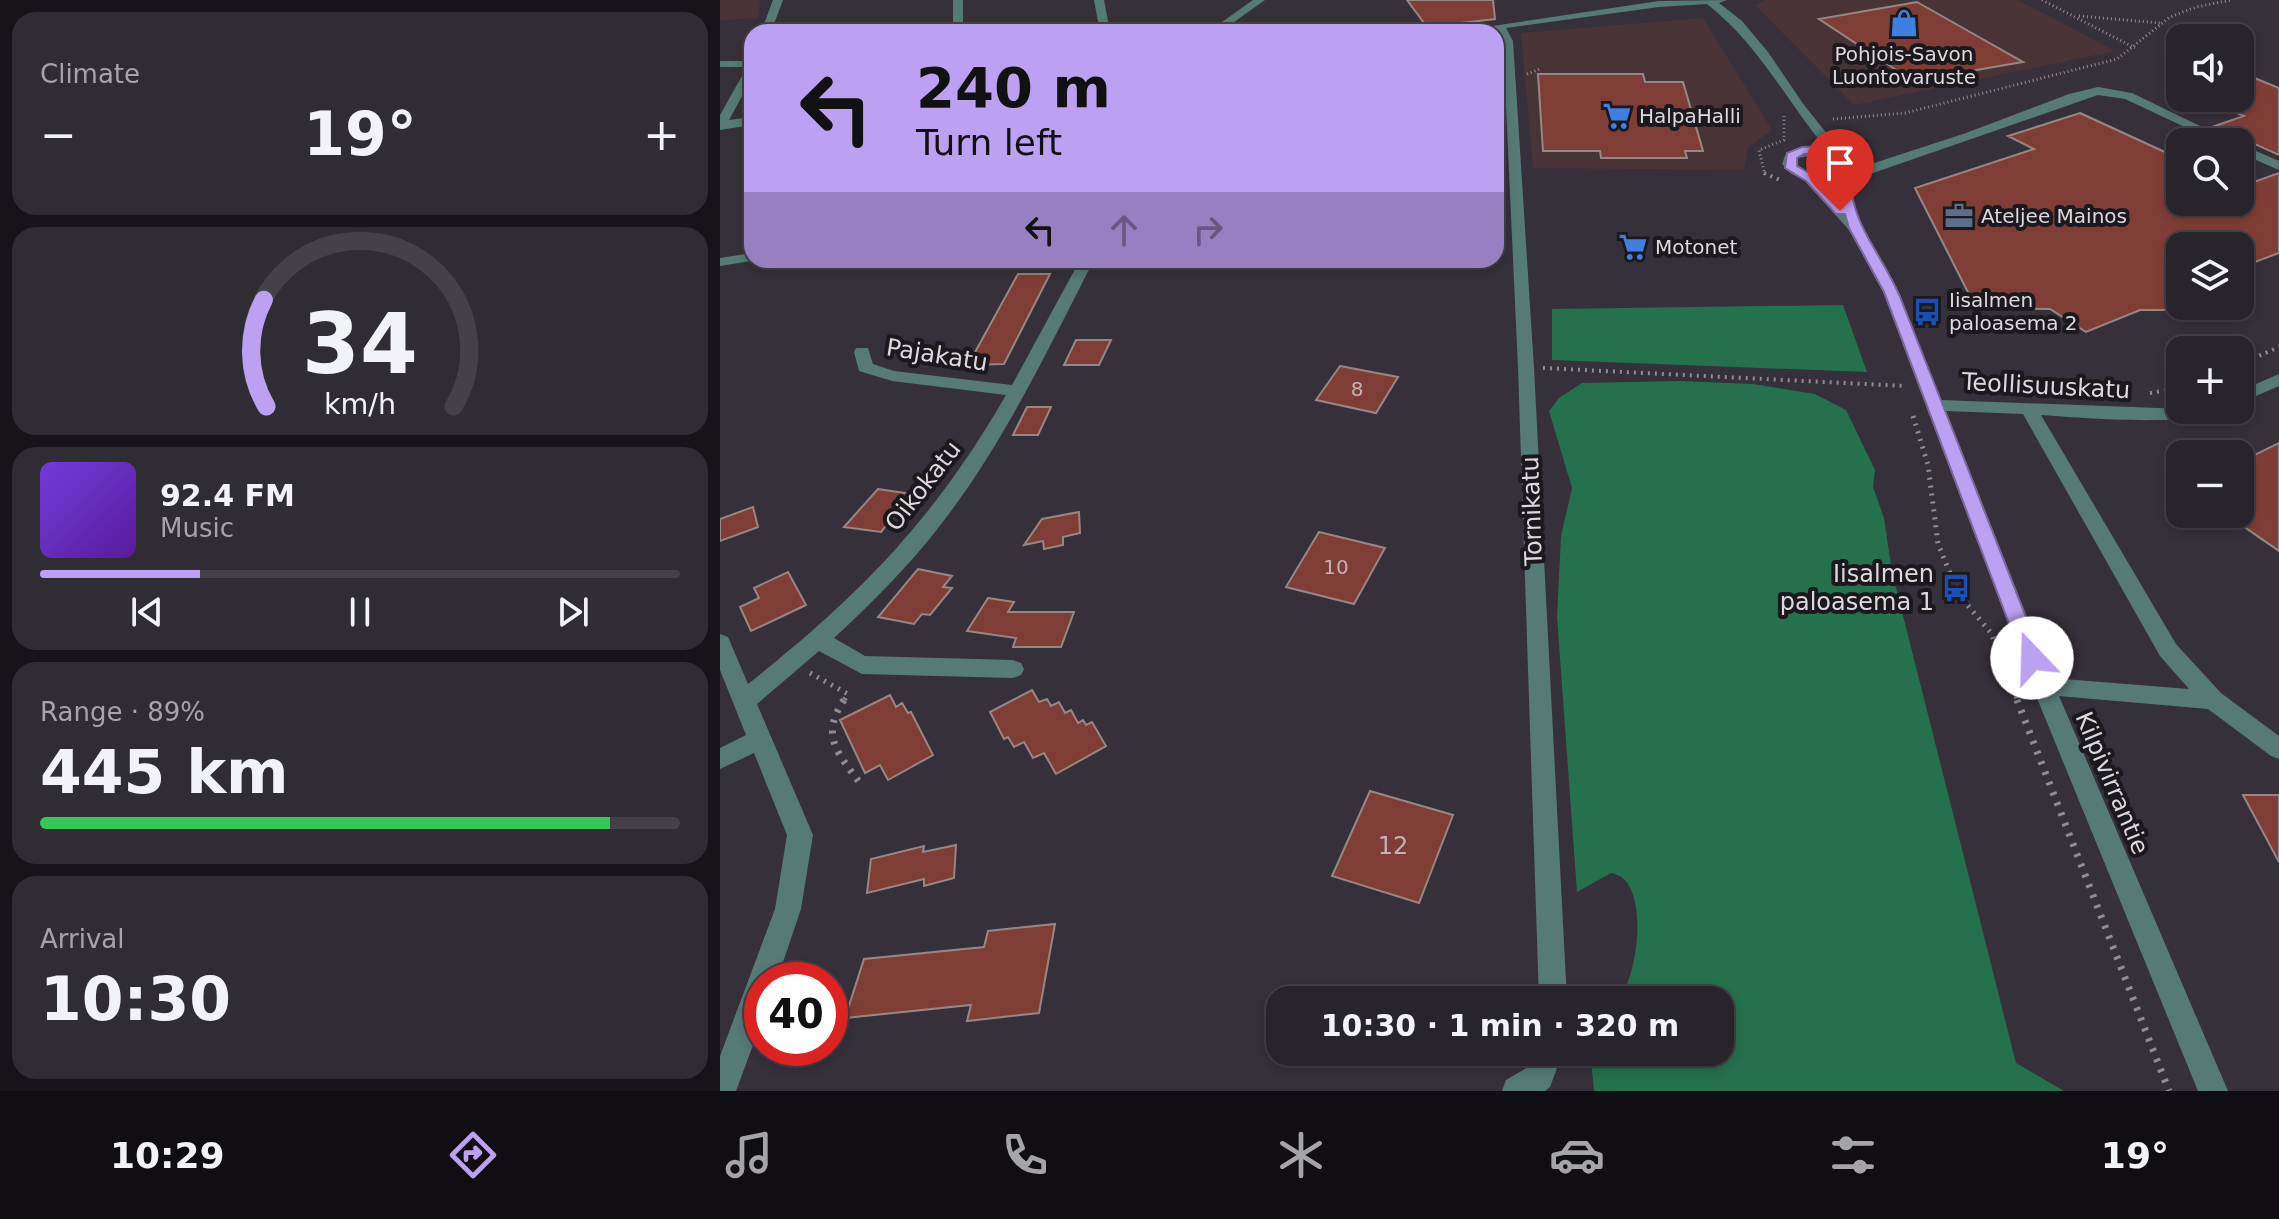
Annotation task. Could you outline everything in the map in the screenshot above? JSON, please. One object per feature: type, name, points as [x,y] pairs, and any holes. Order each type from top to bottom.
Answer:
[{"type":"street","points":[[769,24],[778,0]]},
{"type":"street","points":[[958,0],[958,24]]},
{"type":"street","points":[[1099,0],[1104,24]]},
{"type":"street","points":[[1225,24],[1260,0]]},
{"type":"street","points":[[1504,25],[1665,2],[1725,0],[1738,23],[1773,66],[1803,116],[1835,151]]},
{"type":"street","points":[[1709,1],[1738,23]]},
{"type":"street","name":"Tornikatu","points":[[1504,34],[1508,41],[1526,368],[1552,986]]},
{"type":"street","points":[[720,64],[744,66]]},
{"type":"street","points":[[720,125],[744,81]]},
{"type":"street","points":[[1810,178],[1850,176],[2085,93],[2107,90],[2128,96],[2197,128]]},
{"type":"street","points":[[1803,116],[1802,151],[1835,151],[1850,157],[1905,157]]},
{"type":"street","points":[[720,125],[744,122]]},
{"type":"street","name":"Kilpivirrantie","points":[[1802,151],[1791,156],[1789,164],[1796,172],[1810,178],[1855,228],[1891,292],[1920,401],[2213,1091]]},
{"type":"street","points":[[2254,154],[2279,166]]},
{"type":"street","name":"Kilpivirrantie","points":[[1850,157],[1857,165],[1845,193],[1855,228]]},
{"type":"street","points":[[720,262],[744,258]]},
{"type":"street","name":"Oikokatu","points":[[745,700],[841,622],[936,519],[981,455],[1083,268]]},
{"type":"street","name":"Pajakatu","points":[[862,352],[865,367],[892,376],[1017,391]]},
{"type":"street","points":[[2254,391],[2279,379]]},
{"type":"street","name":"Teollisuuskatu","points":[[1920,401],[2166,414]]},
{"type":"street","points":[[2029,409],[2168,650],[2213,700],[2279,749]]},
{"type":"street","points":[[819,640],[862,665],[1013,669]]},
{"type":"street","points":[[720,643],[800,835],[788,909],[770,962]]},
{"type":"street","points":[[2043,686],[2213,700]]},
{"type":"street","points":[[720,759],[762,738]]},
{"type":"street","points":[[721,1091],[744,1031]]},
{"type":"path","points":[[2042,0],[2135,48]]},
{"type":"path","points":[[1785,119],[1803,116],[1856,119],[1905,113],[2117,59],[2135,48],[2161,23],[2193,8],[2227,0]]},
{"type":"path","points":[[2074,16],[2161,23]]},
{"type":"path","points":[[1780,106],[1785,119],[1784,140],[1759,150],[1764,175],[1785,182]]},
{"type":"path","points":[[2254,358],[2279,347]]},
{"type":"path","points":[[1526,368],[1904,386],[1920,401]]},
{"type":"path","points":[[1900,373],[1904,386],[1920,401],[1938,544],[1959,595],[1991,633],[2169,1091]]},
{"type":"path","points":[[792,663],[848,694],[832,718],[833,745],[862,786]]},
{"type":"shaded area","points":[[720,0],[760,0],[758,18],[720,20]]},
{"type":"shaded area","points":[[1765,0],[2018,0],[2115,51],[1854,105],[1755,5]]},
{"type":"shaded area","points":[[1703,18],[1772,130],[1748,147],[1744,170],[1533,168],[1521,33]]},
{"type":"green space","points":[[1843,305],[1867,372],[1552,360],[1552,309]]},
{"type":"green space","points":[[1680,381],[1753,384],[1815,394],[1846,410],[1875,470],[1873,487],[1884,518],[1892,572],[2016,1063],[2064,1091],[1594,1091],[1591,1066],[1734,1066],[1734,986],[1626,986],[1636,951],[1636,909],[1632,892],[1624,879],[1611,873],[1577,892],[1557,617],[1561,536],[1572,488],[1549,411],[1559,398],[1582,383]]},
{"type":"building","points":[[1407,0],[1493,0],[1495,19],[1425,24]]},
{"type":"building","points":[[1917,2],[2023,62],[1913,81],[1819,19]]},
{"type":"building","name":"HalpaHalli","points":[[1538,74],[1643,74],[1645,82],[1683,82],[1703,151],[1685,151],[1687,158],[1601,158],[1600,151],[1543,151]]},
{"type":"building","points":[[2254,78],[2279,88],[2279,155],[2254,144],[2254,128],[2215,126],[2244,116],[2235,112],[2254,112]]},
{"type":"building","points":[[2080,113],[2166,153],[2166,216],[2254,216],[2254,182],[2279,173],[2279,253],[2254,261],[2254,232],[2166,232],[2166,310],[2140,310],[2086,332],[2050,309],[1976,308],[1915,188],[2034,149],[2008,136]]},
{"type":"building","points":[[1018,274],[1050,274],[1004,364],[968,365]]},
{"type":"building","points":[[1076,340],[1111,340],[1099,365],[1064,365]]},
{"type":"building","points":[[1340,366],[1398,377],[1376,413],[1316,400]]},
{"type":"building","points":[[1027,407],[1051,407],[1038,435],[1013,435]]},
{"type":"building","points":[[2279,443],[2279,551],[2246,528],[2254,528],[2254,455]]},
{"type":"building","points":[[878,489],[912,494],[881,532],[844,527]]},
{"type":"building","points":[[753,507],[758,527],[720,541],[720,519]]},
{"type":"building","points":[[1079,512],[1080,533],[1063,537],[1063,545],[1044,549],[1043,541],[1024,545],[1042,519]]},
{"type":"building","points":[[1319,532],[1385,548],[1354,604],[1286,587]]},
{"type":"building","points":[[918,569],[952,576],[943,587],[952,588],[930,615],[922,614],[914,624],[878,617]]},
{"type":"building","points":[[788,572],[806,605],[751,631],[740,607],[759,598],[754,588]]},
{"type":"building","points":[[988,598],[1014,602],[1008,612],[1074,612],[1061,647],[1013,647],[1016,638],[967,631]]},
{"type":"building","points":[[1032,690],[1039,702],[1047,699],[1051,706],[1059,702],[1065,713],[1071,710],[1078,723],[1083,720],[1086,725],[1092,722],[1106,746],[1056,774],[1044,753],[1033,758],[1024,742],[1014,747],[1008,737],[1004,739],[990,712]]},
{"type":"building","points":[[890,695],[896,707],[902,703],[908,713],[911,712],[933,755],[888,780],[880,765],[865,773],[840,720]]},
{"type":"building","points":[[1370,791],[1453,815],[1419,903],[1332,876]]},
{"type":"building","points":[[2243,795],[2279,795],[2279,862]]},
{"type":"building","points":[[956,845],[954,878],[924,886],[924,879],[867,893],[871,859],[924,846],[923,852]]},
{"type":"building","points":[[1055,924],[1039,1013],[967,1021],[971,1005],[848,1018],[864,959],[984,947],[988,931]]},
{"type":"place","name":"Pohjois-Savon Luontovaruste","points":[[1904,23]]},
{"type":"place","name":"HalpaHalli","points":[[1617,116]]},
{"type":"place","name":"Ateljee Mainos","points":[[1959,216]]},
{"type":"place","name":"Motonet","points":[[1633,247]]},
{"type":"place","name":"Iisalmen paloasema 2","points":[[1927,312]]},
{"type":"place","name":"Iisalmen paloasema 1","points":[[1956,588]]},
{"type":"route","points":[[1840,211],[1810,178],[1791,168],[1791,156],[1802,151],[1827,150],[1850,157],[1857,165],[1856,173],[1845,179],[1845,193],[1855,228],[1891,292],[2032,658]]}]
